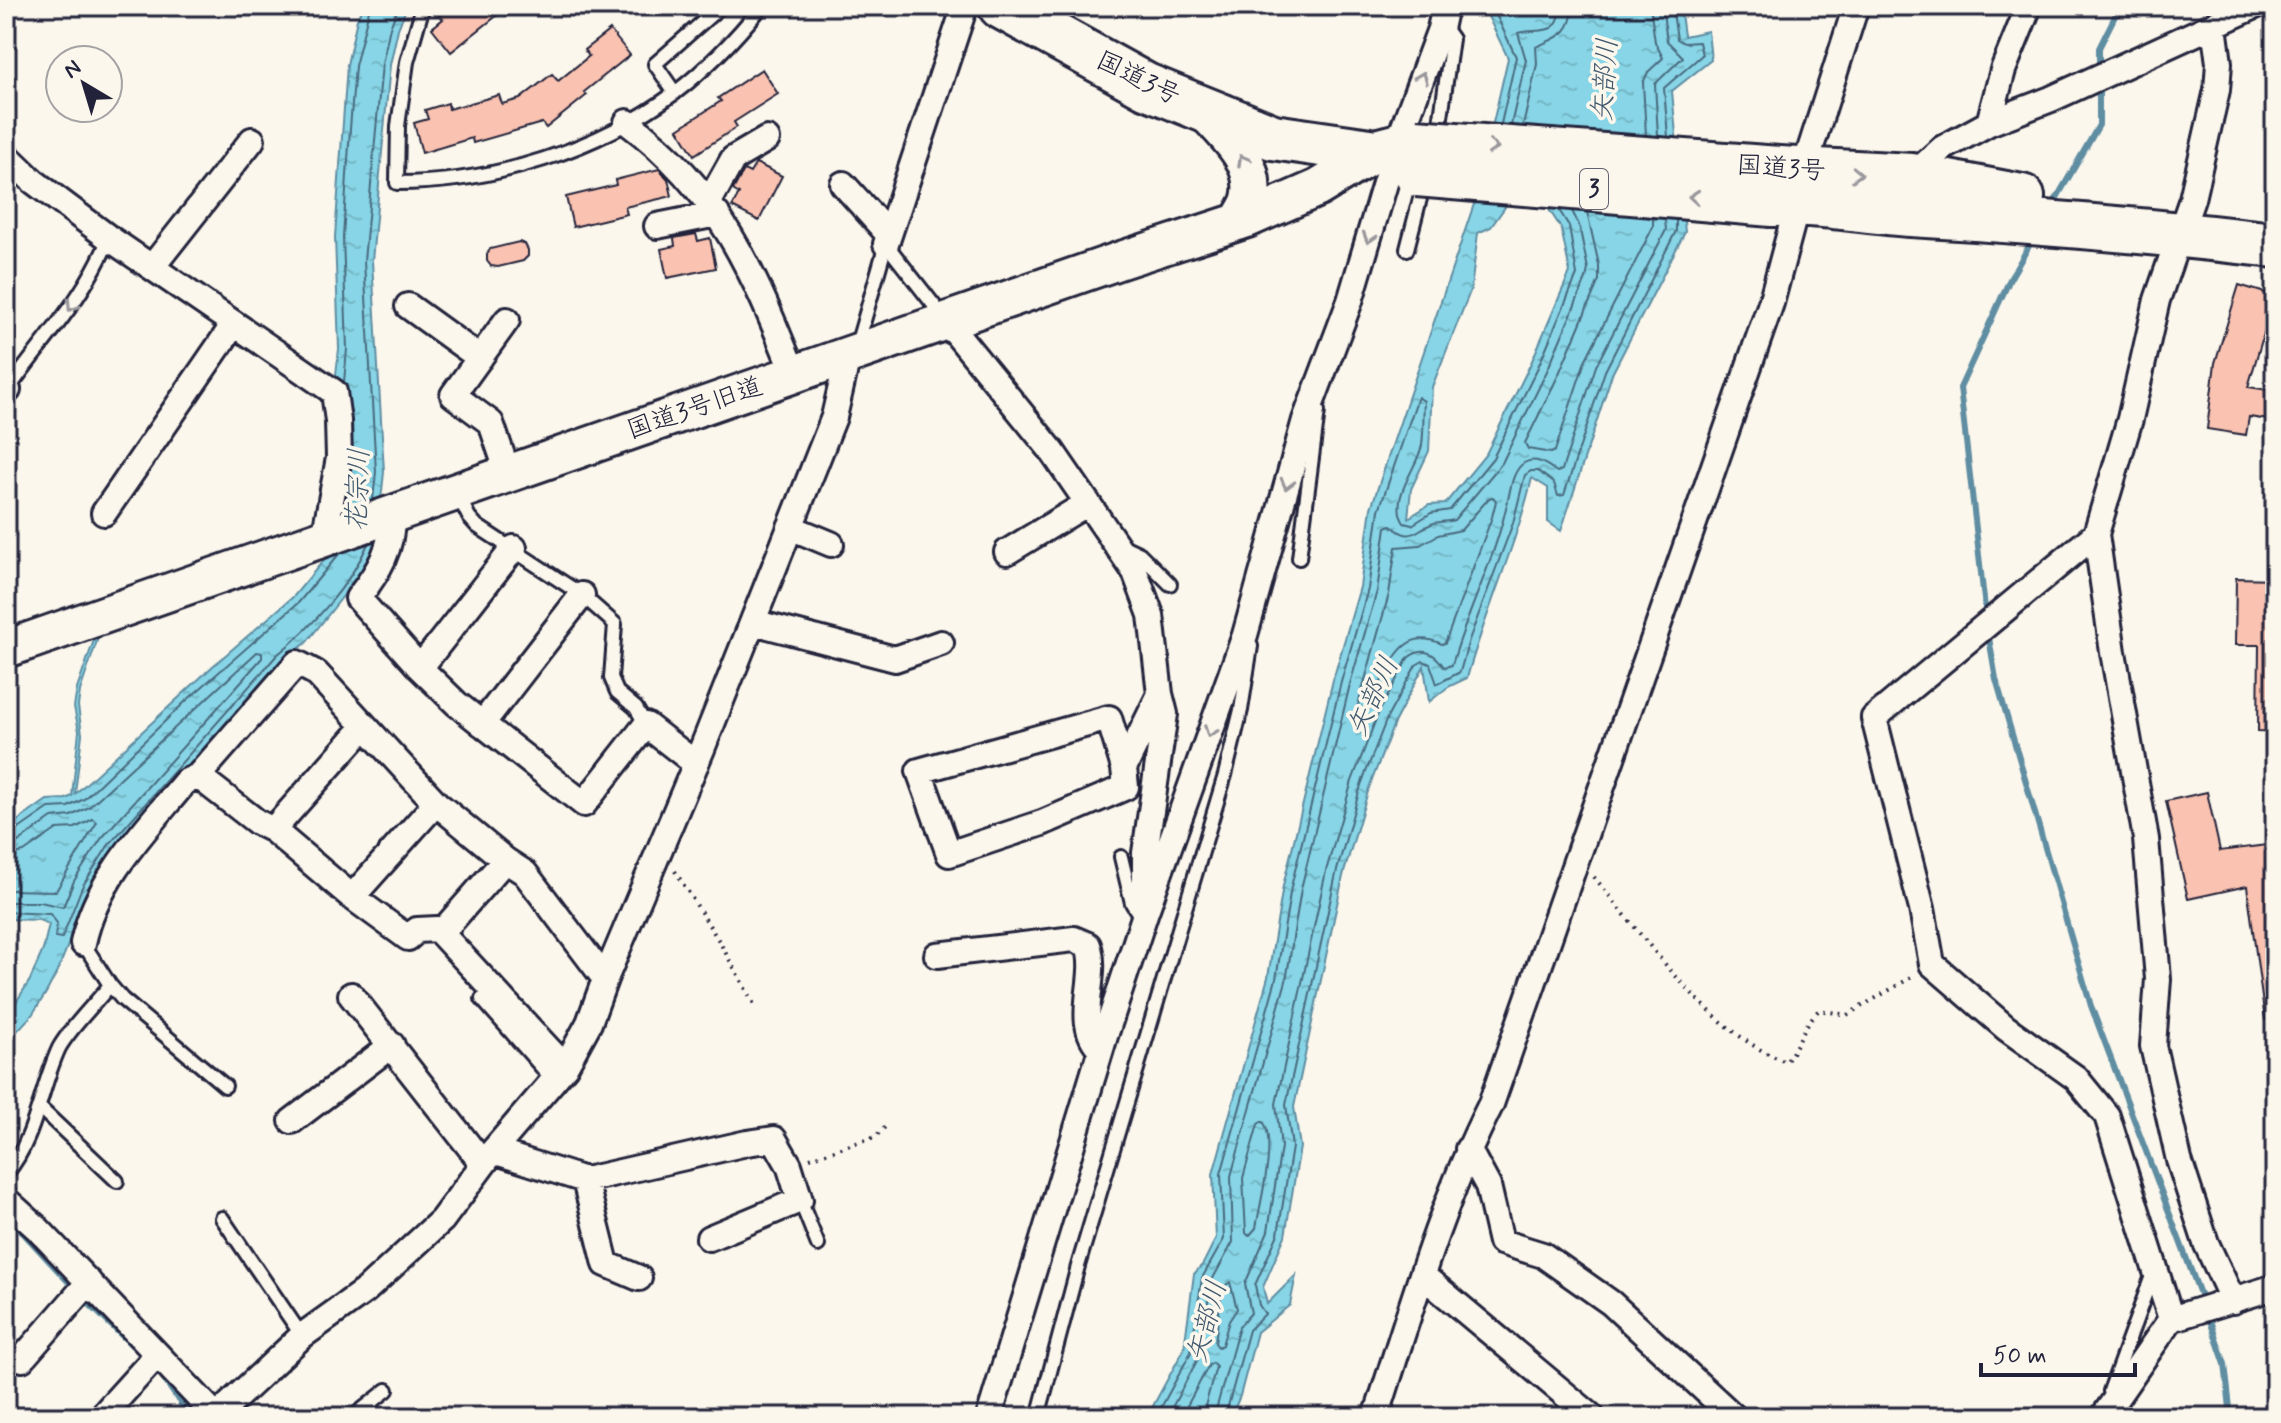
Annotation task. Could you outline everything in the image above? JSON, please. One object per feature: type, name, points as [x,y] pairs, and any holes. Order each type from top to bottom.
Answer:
[{"type":"highway","name":"国道3号","points":[[1001,6],[1146,86],[1273,137],[1399,155],[1908,195],[2275,245]]},
{"type":"street","points":[[887,240],[965,6]]},
{"type":"street","points":[[1376,1417],[1422,1275],[1468,1149],[1491,1104],[1771,303],[1788,187],[1856,6]]},
{"type":"street","points":[[1989,123],[2003,70],[2029,6]]},
{"type":"street","points":[[1908,195],[1943,148],[1989,123],[2051,99],[2255,6]]},
{"type":"street","points":[[989,1417],[1101,1049],[1144,918],[1245,635],[1305,420],[1350,301],[1443,15]]},
{"type":"street","points":[[2214,26],[2219,63],[2217,90],[2192,199],[2157,300],[2130,419],[2096,534],[2146,839],[2158,979],[2153,1046],[2179,1160],[2227,1303]]},
{"type":"street","points":[[1201,108],[1234,145],[1249,168],[1250,200],[1238,222]]},
{"type":"street","points":[[627,122],[650,140],[713,208],[732,235],[760,289],[794,374]]},
{"type":"street","points":[[657,226],[713,208],[733,159],[767,139]]},
{"type":"street","points":[[152,267],[252,140]]},
{"type":"street","points":[[6,155],[33,181],[109,238],[334,392],[339,458],[327,537]]},
{"type":"street","name":"国道3号旧道","points":[[6,649],[1238,222],[1399,155]]},
{"type":"street","points":[[843,184],[887,240]]},
{"type":"street","points":[[408,306],[480,358]]},
{"type":"street","points":[[507,320],[453,395],[491,423],[508,473]]},
{"type":"street","points":[[946,321],[1052,451],[1135,572],[1151,615],[1165,714],[1145,853],[1144,918]]},
{"type":"street","points":[[104,513],[234,324]]},
{"type":"street","points":[[6,1200],[37,1228],[217,1417],[302,1336],[366,1290],[442,1220],[488,1158],[559,1074],[589,1023],[834,417],[851,354]]},
{"type":"street","points":[[1007,552],[1088,503]]},
{"type":"street","points":[[390,514],[393,535],[377,573],[358,598],[420,668],[457,704],[584,804],[646,725],[696,764]]},
{"type":"street","points":[[790,527],[831,544]]},
{"type":"street","points":[[2096,534],[1874,718],[1922,909],[1932,964],[2006,1028],[2076,1078],[2107,1116],[2156,1265],[2178,1318]]},
{"type":"street","points":[[420,668],[514,548]]},
{"type":"street","points":[[482,724],[582,595]]},
{"type":"street","points":[[753,622],[895,659],[899,645],[941,643]]},
{"type":"street","points":[[83,943],[88,918],[107,878],[185,782],[198,776],[297,663],[316,673],[436,803],[525,873],[605,979]]},
{"type":"street","points":[[1124,768],[1109,718],[919,771],[949,854],[1042,823],[1126,787],[1124,768],[1160,694]]},
{"type":"street","points":[[273,830],[365,726]]},
{"type":"street","points":[[198,776],[257,822],[273,830],[352,897],[408,938],[417,930],[437,929],[559,1074]]},
{"type":"street","points":[[352,897],[436,803]]},
{"type":"street","points":[[441,933],[505,860]]},
{"type":"street","points":[[937,955],[1074,939],[1088,945],[1093,958],[1087,1028],[1093,1042],[1101,1049]]},
{"type":"street","points":[[351,995],[488,1158],[585,1180],[784,1137],[800,1200],[709,1238]]},
{"type":"street","points":[[292,1121],[392,1045]]},
{"type":"street","points":[[1468,1149],[1488,1186],[1501,1242],[1543,1255],[1611,1303],[1734,1417]]},
{"type":"street","points":[[585,1180],[606,1264],[639,1278]]},
{"type":"street","points":[[1422,1275],[1592,1417]]},
{"type":"street","points":[[22,1359],[89,1282]]},
{"type":"street","points":[[2102,1417],[2178,1318],[2275,1287]]},
{"type":"street","points":[[101,1417],[157,1355]]},
{"type":"lane","points":[[423,6],[407,62],[398,126],[397,183],[429,183],[499,172],[586,144],[675,93],[734,41],[762,6]]},
{"type":"lane","points":[[675,93],[655,64],[721,6]]},
{"type":"lane","points":[[1407,249],[1441,117],[1452,39],[1443,15]]},
{"type":"lane","points":[[7,390],[68,313],[99,263],[109,238]]},
{"type":"lane","points":[[887,240],[946,321]]},
{"type":"lane","points":[[851,354],[887,240]]},
{"type":"lane","points":[[1299,558],[1325,370]]},
{"type":"lane","points":[[457,491],[469,517],[477,526],[582,595],[615,624],[611,678],[617,692],[636,708],[646,725]]},
{"type":"lane","points":[[1115,543],[1140,554],[1170,584]]},
{"type":"lane","points":[[1038,1417],[1078,1266],[1225,775],[1241,710],[1252,639],[1245,635]]},
{"type":"lane","points":[[1121,857],[1132,903],[1144,918]]},
{"type":"lane","points":[[83,943],[110,985],[145,1020],[225,1086]]},
{"type":"lane","points":[[6,1174],[14,1164],[39,1107],[60,1047],[110,985]]},
{"type":"lane","points":[[482,999],[559,1074]]},
{"type":"lane","points":[[39,1107],[117,1181]]},
{"type":"lane","points":[[800,1200],[818,1245]]},
{"type":"lane","points":[[222,1218],[302,1336]]},
{"type":"lane","points":[[2102,1417],[2156,1265]]},
{"type":"lane","points":[[353,1417],[387,1390]]},
{"type":"path","points":[[658,852],[667,858],[755,1006]]},
{"type":"path","points":[[1577,857],[1680,980],[1733,1032],[1764,1054],[1786,1062],[1807,1022],[1819,1010],[1847,1015],[1932,964]]},
{"type":"path","points":[[789,1165],[875,1137],[888,1124]]},
{"type":"water","name":"花宗川","points":[[363,6],[407,6],[390,65],[372,261],[384,472],[376,547],[365,568],[306,643],[284,660],[114,851],[90,890],[46,993],[32,1015],[6,1043],[6,1018],[30,980],[43,950],[49,924],[39,920],[6,919],[6,829],[47,800],[72,796],[79,731],[74,707],[94,640],[97,641],[78,706],[82,734],[75,794],[214,665],[294,596],[333,549],[342,514],[343,461],[335,383],[339,349],[335,237],[347,65]]},
{"type":"water","name":"矢部川","points":[[1483,6],[1524,6],[1527,14],[1540,14],[1544,6],[1680,6],[1684,36],[1708,31],[1711,60],[1672,91],[1685,232],[1612,374],[1561,531],[1548,522],[1548,488],[1532,478],[1467,678],[1448,687],[1429,702],[1424,666],[1395,721],[1369,788],[1343,876],[1294,1107],[1300,1147],[1285,1236],[1263,1287],[1267,1304],[1296,1275],[1290,1305],[1257,1332],[1240,1396],[1231,1417],[1147,1417],[1184,1349],[1194,1274],[1203,1264],[1216,1238],[1213,1174],[1268,977],[1283,886],[1333,680],[1360,587],[1371,508],[1475,201],[1508,58]],"holes":[[[1515,193],[1544,202],[1561,228],[1570,272],[1531,363],[1486,454],[1445,504],[1429,505],[1408,518],[1411,489],[1429,451],[1432,387],[1471,289],[1478,233],[1491,227]]]},
{"type":"building","points":[[432,6],[509,6],[451,52],[432,28],[443,19]]},
{"type":"building","points":[[610,30],[630,55],[546,128],[542,123],[473,143],[472,138],[422,153],[414,123],[428,119],[425,110],[448,103],[449,109],[499,95],[502,104],[520,99],[552,74],[558,81],[589,56],[584,50]]},
{"type":"building","points":[[762,69],[778,94],[734,122],[737,127],[694,155],[678,129]]},
{"type":"building","points":[[756,163],[782,176],[759,221],[732,207],[739,194],[733,190],[744,170],[750,173]]},
{"type":"building","points":[[659,169],[668,179],[672,196],[625,207],[627,214],[573,227],[566,197],[616,185],[615,180]]},
{"type":"building","points":[[696,234],[698,241],[710,238],[716,268],[667,278],[661,249],[675,246],[674,238]]},
{"type":"building","points":[[519,242],[525,244],[528,250],[528,256],[523,261],[498,267],[491,266],[487,261],[490,249]]},
{"type":"building","points":[[2239,285],[2275,296],[2248,387],[2275,391],[2275,421],[2249,417],[2246,435],[2207,429],[2215,363]]},
{"type":"building","points":[[2236,578],[2275,579],[2275,732],[2258,731],[2259,645],[2235,645]]},
{"type":"building","points":[[2207,792],[2220,851],[2275,844],[2275,1019],[2265,1020],[2247,886],[2188,899],[2166,801]]},
{"type":"waterway","points":[[2099,69],[2099,48],[2120,6]]},
{"type":"waterway","points":[[2051,208],[2099,125],[2099,85]]},
{"type":"waterway","points":[[1986,617],[1960,388],[2010,279],[2033,239]]},
{"type":"waterway","points":[[1988,632],[1996,679],[2091,1006],[2203,1302]]},
{"type":"waterway","points":[[6,1220],[24,1234],[74,1288]]},
{"type":"waterway","points":[[84,1299],[145,1358]]},
{"type":"waterway","points":[[2207,1312],[2225,1364],[2231,1417]]},
{"type":"waterway","points":[[161,1375],[190,1417]]}]
